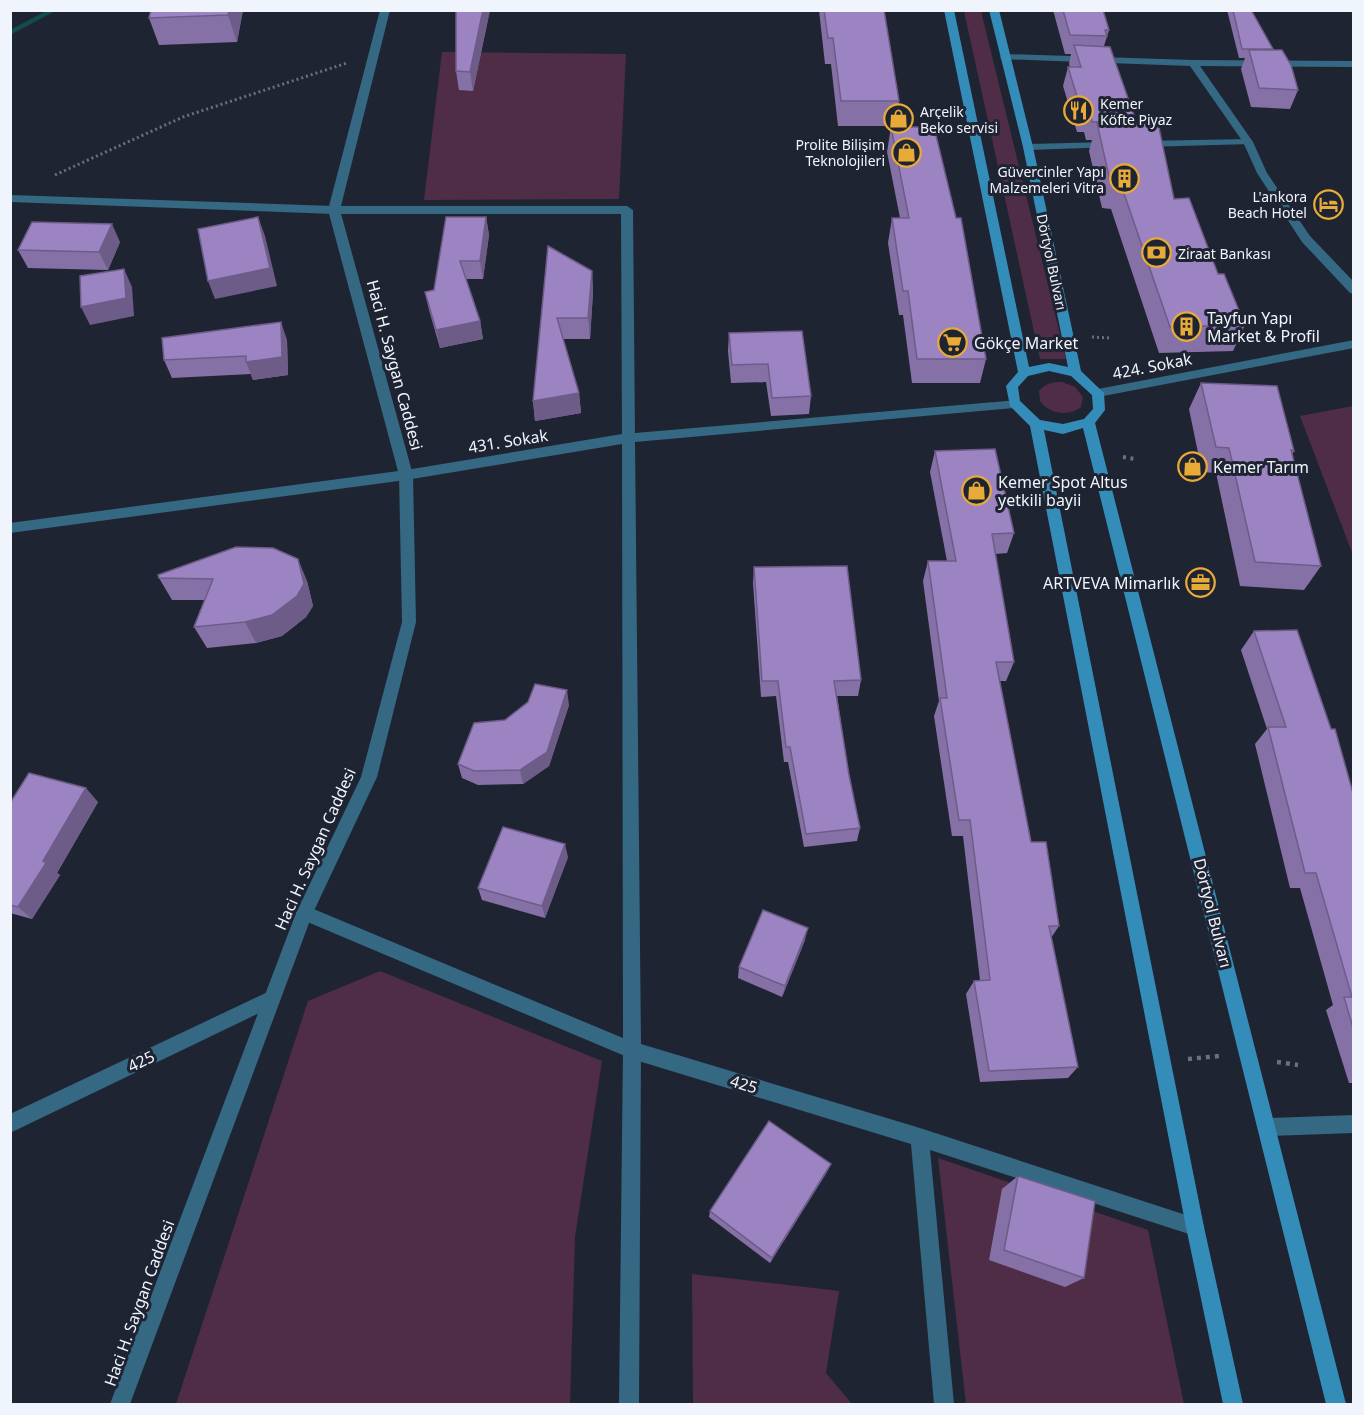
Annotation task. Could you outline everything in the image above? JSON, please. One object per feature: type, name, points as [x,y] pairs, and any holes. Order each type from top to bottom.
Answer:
[{"type":"main road","points":[[949,10],[1024,373]]},
{"type":"main road","name":"Dörtyol Bulvarı","points":[[994,10],[1028,147],[1076,373]]},
{"type":"main road","points":[[1049,367],[1076,373],[1098,393],[1099,410],[1088,422],[1063,429],[1036,424],[1014,403],[1012,386],[1024,373],[1049,367]]},
{"type":"main road","name":"Dörtyol Bulvarı","points":[[1088,422],[1336,1404]]},
{"type":"main road","points":[[1036,424],[1233,1404]]},
{"type":"street","name":"Haci H. Saygan Caddesi","points":[[120,1404],[304,913],[369,777],[409,622],[406,475],[334,210],[385,10]]},
{"type":"street","points":[[1005,57],[1193,63],[1353,64]]},
{"type":"street","points":[[1193,63],[1248,142],[1262,173],[1306,239],[1353,290]]},
{"type":"street","points":[[1028,147],[1248,142]]},
{"type":"street","points":[[10,198],[334,210],[627,210],[632,1050],[629,1404]]},
{"type":"street","name":"424. Sokak","points":[[1098,393],[1353,344]]},
{"type":"street","name":"431. Sokak","points":[[10,528],[406,475],[629,438],[1014,403]]},
{"type":"street","name":"425","points":[[304,913],[632,1050],[920,1137],[1196,1227]]},
{"type":"street","name":"425","points":[[10,1124],[272,998]]},
{"type":"street","points":[[1267,1127],[1353,1124]]},
{"type":"street","points":[[920,1137],[944,1404]]},
{"type":"path","points":[[54,176],[183,117],[374,54]]},
{"type":"shaded area","points":[[964,11],[981,11],[1066,359],[1040,359]]},
{"type":"shaded area","points":[[442,52],[626,54],[619,199],[424,200]]},
{"type":"shaded area","points":[[1055,382],[1075,387],[1083,397],[1081,407],[1071,412],[1059,413],[1049,409],[1040,401],[1039,391],[1042,388]]},
{"type":"shaded area","points":[[1354,406],[1353,555],[1300,416]]},
{"type":"shaded area","points":[[380,971],[602,1061],[575,1237],[570,1404],[176,1404],[308,1001]]},
{"type":"shaded area","points":[[938,1158],[1148,1230],[1184,1404],[966,1404]]},
{"type":"shaded area","points":[[692,1274],[839,1291],[826,1373],[852,1404],[693,1404]]},
{"type":"building","points":[[151,10],[229,10],[228,15],[149,18]]},
{"type":"building","points":[[456,10],[483,10],[470,72],[456,71]]},
{"type":"building","points":[[824,10],[884,10],[899,101],[841,101],[833,38],[828,38]]},
{"type":"building","points":[[1063,10],[1103,10],[1109,30],[1105,30],[1107,36],[1070,35]]},
{"type":"building","points":[[1233,10],[1251,10],[1273,49],[1242,49]]},
{"type":"building","points":[[1074,45],[1110,47],[1136,121],[1092,122],[1090,113],[1082,113],[1068,67],[1081,67]]},
{"type":"building","points":[[1249,50],[1282,50],[1291,65],[1298,90],[1259,88]]},
{"type":"building","points":[[1097,123],[1158,123],[1174,199],[1189,198],[1218,274],[1224,274],[1245,325],[1170,327],[1120,182],[1110,181]]},
{"type":"building","points":[[891,127],[934,127],[956,218],[961,218],[986,359],[917,359],[908,291],[903,291],[892,218],[909,218]]},
{"type":"building","points":[[258,217],[270,268],[208,281],[198,229]]},
{"type":"building","points":[[446,217],[486,217],[480,261],[460,261],[480,321],[436,330],[425,292],[434,290]]},
{"type":"building","points":[[32,222],[112,224],[99,252],[18,250]]},
{"type":"building","points":[[548,246],[592,271],[588,318],[557,318],[579,393],[533,401]]},
{"type":"building","points":[[124,269],[126,298],[81,307],[80,276]]},
{"type":"building","points":[[281,322],[282,357],[246,362],[246,356],[164,360],[162,338]]},
{"type":"building","points":[[802,331],[811,396],[772,398],[768,364],[732,365],[729,333]]},
{"type":"building","points":[[1201,383],[1277,386],[1321,566],[1255,562],[1229,448],[1216,447]]},
{"type":"building","points":[[995,449],[1014,533],[992,534],[1014,662],[996,662],[1031,842],[1046,842],[1059,926],[1049,926],[1078,1067],[989,1071],[974,981],[990,980],[970,820],[959,820],[940,698],[947,698],[928,561],[956,561],[935,451]]},
{"type":"building","points":[[236,547],[273,548],[298,559],[304,584],[297,596],[272,615],[245,622],[194,627],[213,579],[159,578],[158,575]]},
{"type":"building","points":[[847,566],[861,680],[834,681],[860,828],[806,834],[790,747],[786,747],[778,681],[762,681],[754,567]]},
{"type":"building","points":[[1297,630],[1331,729],[1335,729],[1353,793],[1353,1028],[1344,997],[1352,997],[1316,873],[1305,873],[1268,727],[1286,727],[1254,631]]},
{"type":"building","points":[[535,684],[567,690],[547,752],[520,770],[474,771],[458,764],[474,723],[505,720],[528,702]]},
{"type":"building","points":[[29,773],[86,788],[43,861],[46,863],[18,907],[10,905],[10,803]]},
{"type":"building","points":[[503,827],[565,844],[542,906],[478,888]]},
{"type":"building","points":[[763,910],[808,928],[785,986],[739,967]]},
{"type":"building","points":[[769,1121],[831,1164],[772,1258],[710,1211]]},
{"type":"building","points":[[1018,1176],[1095,1201],[1084,1278],[1004,1250]]},
{"type":"waterway","points":[[10,33],[54,10]]},
{"type":"place","name":"Kemer Köfte Piyaz","points":[[1079,111]]},
{"type":"place","name":"Arçelik Beko servisi","points":[[899,119]]},
{"type":"place","name":"Prolite Bilişim Teknolojileri","points":[[906,152]]},
{"type":"place","name":"Güvercinler Yapı Malzemeleri Vitra","points":[[1125,179]]},
{"type":"place","name":"L'ankora Beach Hotel","points":[[1328,204]]},
{"type":"place","name":"Ziraat Bankası","points":[[1157,253]]},
{"type":"place","name":"Tayfun Yapı Market & Profil","points":[[1186,327]]},
{"type":"place","name":"Gökçe Market","points":[[953,343]]},
{"type":"place","name":"Kemer Tarım","points":[[1192,467]]},
{"type":"place","name":"Kemer Spot Altus yetkili bayii","points":[[977,491]]},
{"type":"place","name":"ARTVEVA Mimarlık","points":[[1201,583]]}]
